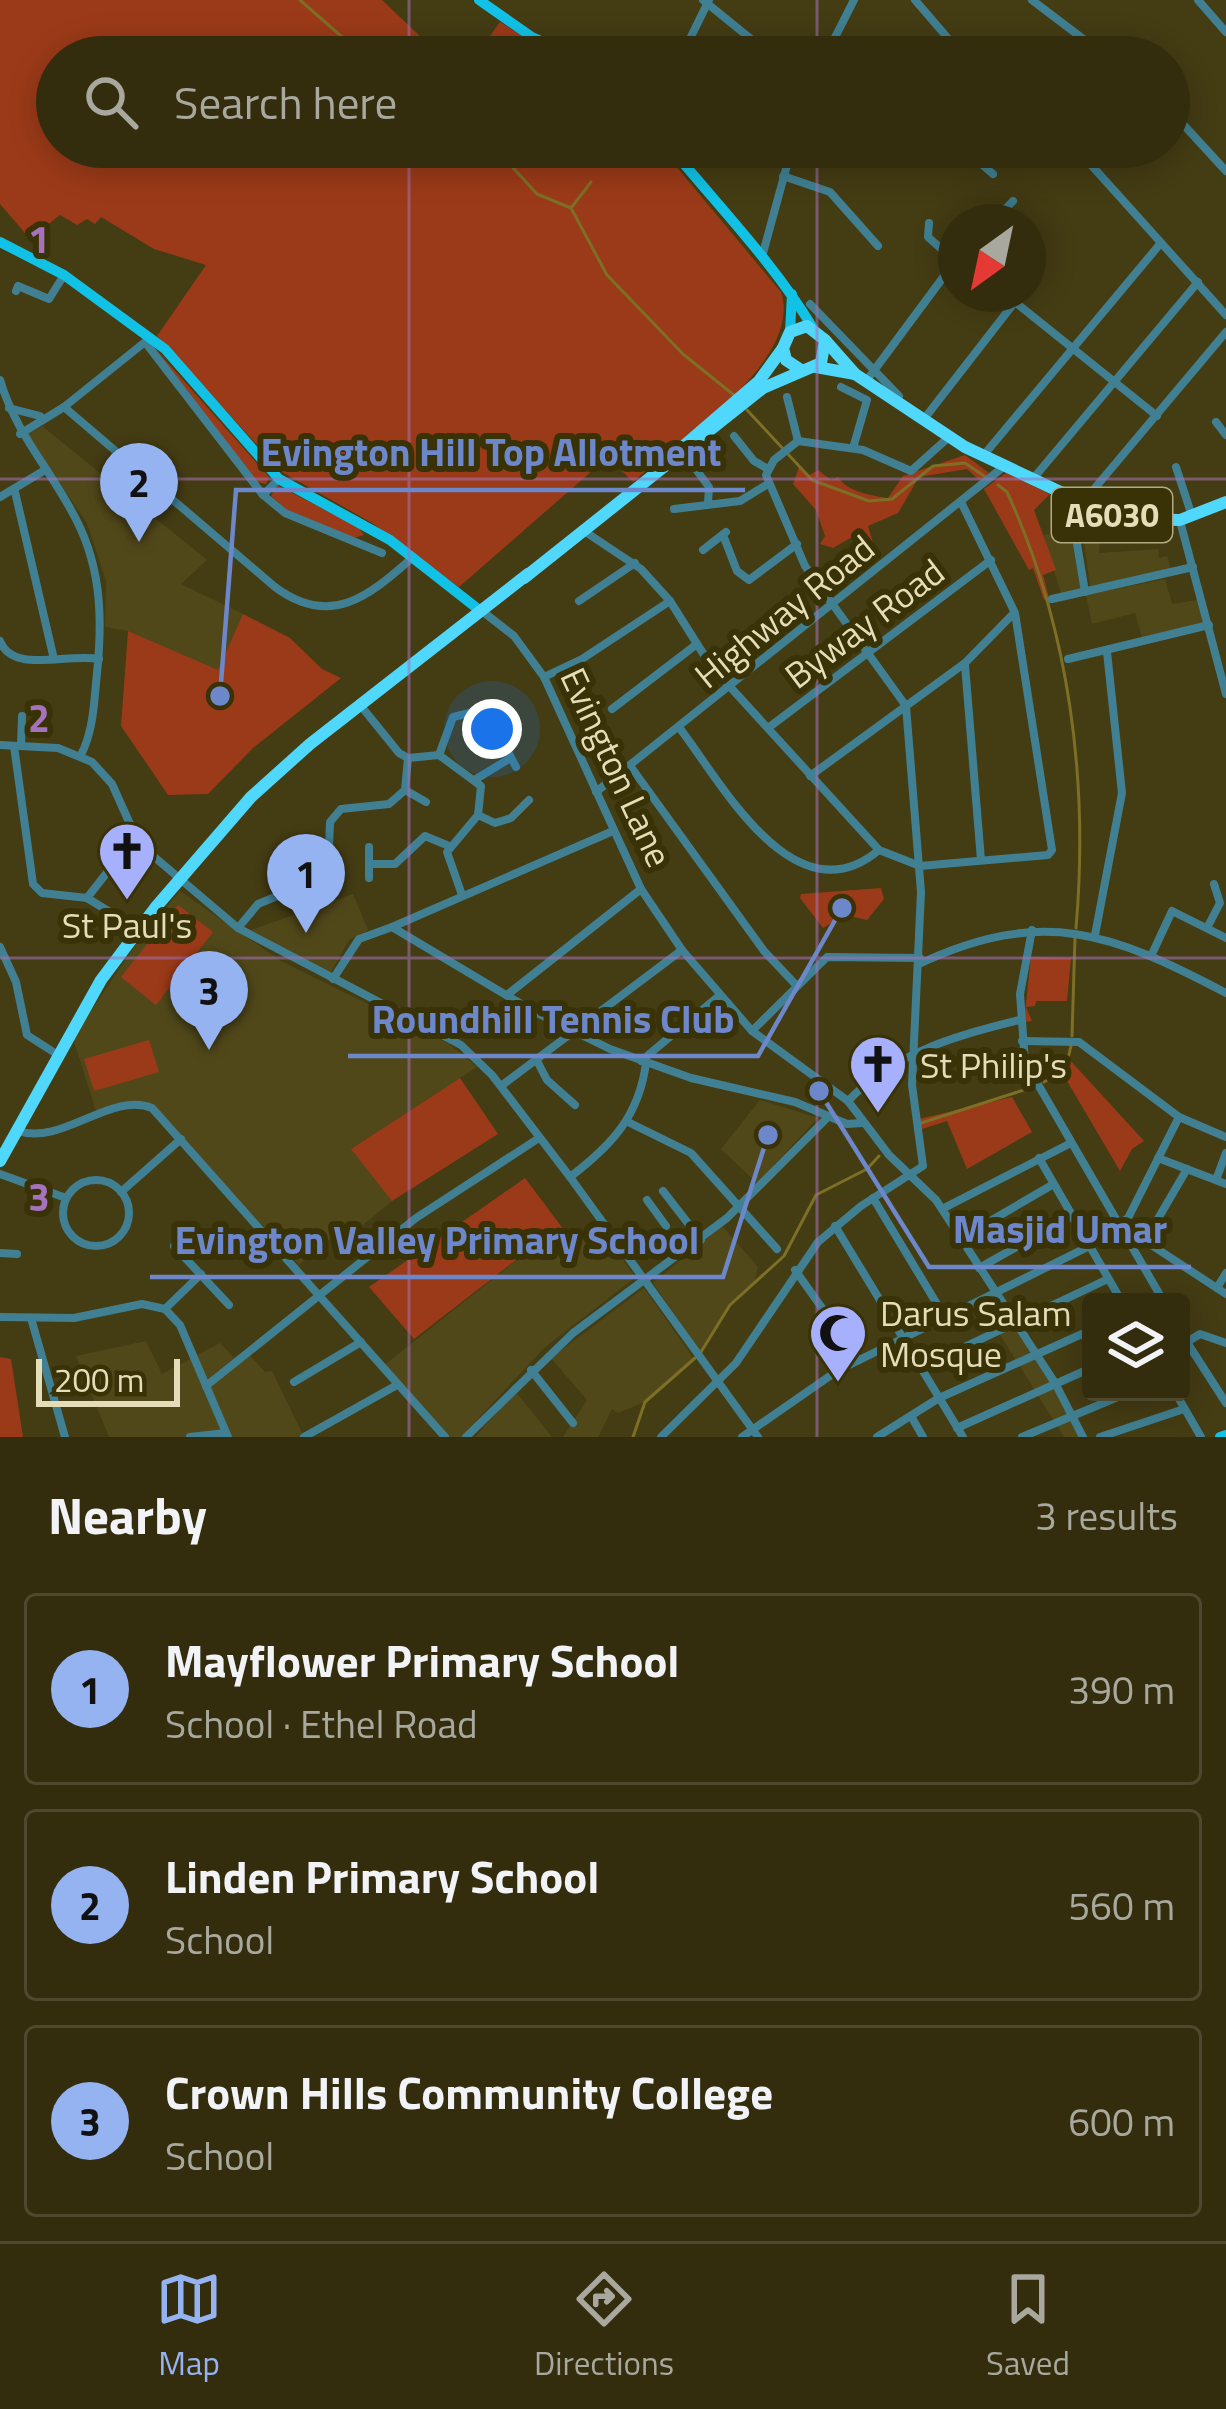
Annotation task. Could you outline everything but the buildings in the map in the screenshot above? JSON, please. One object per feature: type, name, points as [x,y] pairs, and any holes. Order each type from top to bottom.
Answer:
[{"type":"highway","points":[[2,1156],[90,996],[178,880],[279,770],[764,388],[817,367],[825,357],[825,340],[816,320],[790,332],[759,381],[652,476]]},
{"type":"highway","name":"A6030","points":[[825,340],[924,419],[982,457],[1031,481],[1127,519],[1186,518],[1226,502]]},
{"type":"highway","points":[[783,347],[786,360],[801,370]]},
{"type":"highway","name":"A6030","points":[[817,367],[865,376]]},
{"type":"main road","points":[[479,0],[531,36]]},
{"type":"main road","points":[[688,168],[816,320]]},
{"type":"main road","name":"Evington Lane","points":[[0,242],[64,275],[165,349],[279,478],[310,500],[367,525],[481,611]]},
{"type":"main road","points":[[790,332],[791,291]]},
{"type":"street","points":[[836,36],[854,0]]},
{"type":"street","points":[[915,0],[946,36]]},
{"type":"street","points":[[1032,0],[1079,36]]},
{"type":"street","points":[[1198,0],[1226,32]]},
{"type":"street","points":[[690,36],[706,1],[748,36]]},
{"type":"street","points":[[1190,132],[1226,171]]},
{"type":"street","points":[[763,253],[785,168]]},
{"type":"street","points":[[987,168],[993,173]]},
{"type":"street","points":[[1093,168],[1226,315]]},
{"type":"street","points":[[783,176],[830,192],[878,246]]},
{"type":"street","points":[[1010,204],[1013,201]]},
{"type":"street","points":[[929,223],[928,237],[938,246]]},
{"type":"street","points":[[982,457],[1160,244]]},
{"type":"street","points":[[16,291],[18,286],[49,299],[64,275]]},
{"type":"street","points":[[1031,481],[1198,282]]},
{"type":"street","points":[[865,376],[938,284]]},
{"type":"street","points":[[810,304],[816,320],[865,376],[899,396]]},
{"type":"street","points":[[924,419],[1006,312]]},
{"type":"street","points":[[1035,312],[1157,416]]},
{"type":"street","points":[[1085,592],[1075,532],[1086,503],[1226,332]]},
{"type":"street","points":[[20,434],[41,416],[64,406],[136,346],[148,344],[263,495],[285,513],[382,554]]},
{"type":"street","points":[[0,380],[20,434],[71,509],[91,554],[101,607],[99,659],[92,729],[81,755]]},
{"type":"street","points":[[842,387],[867,400],[853,448]]},
{"type":"street","points":[[788,397],[799,441]]},
{"type":"street","points":[[64,406],[275,586],[305,605],[326,609],[356,603],[412,558]]},
{"type":"street","points":[[9,408],[41,416]]},
{"type":"street","points":[[1216,422],[1226,435]]},
{"type":"street","points":[[734,436],[754,461],[768,469]]},
{"type":"street","points":[[662,1437],[719,1381],[755,1337],[795,1270],[835,1226],[923,1166],[915,1132],[913,1053],[920,866],[906,706],[806,566],[768,484],[768,469],[799,441],[853,448],[911,471],[949,436]]},
{"type":"street","points":[[1176,466],[1193,567],[1222,660],[1226,694]]},
{"type":"street","points":[[695,468],[710,487],[708,503]]},
{"type":"street","name":"Highway Road","points":[[596,792],[681,730],[832,602],[1002,468]]},
{"type":"street","points":[[0,497],[45,470]]},
{"type":"street","points":[[263,495],[279,478]]},
{"type":"street","points":[[674,509],[740,501],[768,484]]},
{"type":"street","points":[[15,492],[52,655]]},
{"type":"street","points":[[584,531],[635,563],[670,601],[732,689],[879,850],[920,866],[1052,853],[1015,613],[962,504]]},
{"type":"street","points":[[703,550],[725,533],[737,571],[749,580],[797,544]]},
{"type":"street","name":"Byway Road","points":[[768,728],[991,560]]},
{"type":"street","points":[[579,602],[635,563]]},
{"type":"street","points":[[1052,599],[1193,567]]},
{"type":"street","points":[[544,677],[582,659],[670,601]]},
{"type":"street","name":"Evington Lane","points":[[481,611],[514,636],[544,677],[641,889],[682,950],[752,1031],[848,1101],[862,1123],[942,1210],[1054,1383],[1083,1437]]},
{"type":"street","points":[[810,776],[965,663],[1015,613]]},
{"type":"street","points":[[1068,659],[1209,625]]},
{"type":"street","points":[[0,640],[7,655],[20,662],[52,655],[99,659]]},
{"type":"street","points":[[612,709],[697,644]]},
{"type":"street","points":[[1096,934],[1122,793],[1107,652]]},
{"type":"street","points":[[965,663],[981,860]]},
{"type":"street","points":[[329,846],[329,831],[341,809],[365,799],[389,804],[405,790],[408,758],[361,706]]},
{"type":"street","points":[[439,755],[453,717],[482,710],[492,717]]},
{"type":"street","points":[[22,715],[17,746],[33,884],[42,892],[87,898],[139,930]]},
{"type":"street","points":[[681,730],[746,823],[790,856],[809,864],[844,866],[879,850]]},
{"type":"street","points":[[0,746],[81,755],[112,784],[135,838],[238,928],[461,1045],[501,1085],[571,1177],[755,1433]]},
{"type":"street","points":[[476,779],[512,763],[506,748]]},
{"type":"street","points":[[408,758],[439,755],[476,779],[482,798],[478,814],[449,846]]},
{"type":"street","points":[[631,767],[764,951],[796,985]]},
{"type":"street","points":[[405,790],[426,802]]},
{"type":"street","points":[[478,814],[495,823],[511,818],[530,800]]},
{"type":"street","points":[[313,831],[329,831]]},
{"type":"street","points":[[333,980],[359,939],[613,831]]},
{"type":"street","points":[[369,864],[395,864],[425,836],[449,846]]},
{"type":"street","points":[[87,898],[135,838]]},
{"type":"street","points":[[449,846],[462,896]]},
{"type":"street","points":[[369,847],[369,878]]},
{"type":"street","points":[[278,867],[287,890]]},
{"type":"street","points":[[238,928],[258,904],[321,878]]},
{"type":"street","points":[[1207,928],[1220,903],[1214,884]]},
{"type":"street","points":[[507,995],[641,889]]},
{"type":"street","points":[[1152,954],[1172,911],[1226,938]]},
{"type":"street","points":[[392,927],[572,1032],[643,1062],[862,1123]]},
{"type":"street","points":[[1032,930],[1020,1020],[1025,1062],[1158,1293]]},
{"type":"street","points":[[752,1031],[827,957],[920,961],[970,941],[1032,930],[1096,934],[1152,954],[1226,992]]},
{"type":"street","points":[[0,947],[16,982],[27,1035],[58,1055]]},
{"type":"street","points":[[501,1085],[682,950]]},
{"type":"street","points":[[571,1177],[603,1152],[628,1122],[643,1062],[720,995]]},
{"type":"street","points":[[848,1101],[867,1080],[913,1053],[1020,1020]]},
{"type":"street","points":[[1022,1041],[1079,1042],[1179,1117],[1226,1137]]},
{"type":"street","points":[[536,1059],[547,1080],[575,1105]]},
{"type":"street","points":[[18,1131],[37,1135],[145,1105],[181,1139],[445,1437]]},
{"type":"street","points":[[466,1437],[531,1370],[643,1276],[700,1240],[740,1206],[829,1116]]},
{"type":"street","points":[[742,1437],[755,1433],[860,1360],[1122,1230],[1179,1117]]},
{"type":"street","points":[[628,1122],[691,1153],[778,1249]]},
{"type":"street","points":[[206,1386],[416,1218],[539,1138]]},
{"type":"street","points":[[122,1192],[181,1139]]},
{"type":"street","points":[[942,1210],[1069,1144]]},
{"type":"street","points":[[1158,1158],[1221,1182],[1226,1153]]},
{"type":"street","points":[[1039,1158],[1116,1293]]},
{"type":"street","points":[[1145,1241],[1187,1169]]},
{"type":"street","points":[[0,1174],[66,1198]]},
{"type":"street","points":[[89,1180],[110,1183],[122,1192],[129,1220],[123,1233],[94,1247],[81,1244],[66,1228],[66,1198],[89,1180]]},
{"type":"street","points":[[961,1238],[1052,1185]]},
{"type":"street","points":[[663,1190],[700,1240]]},
{"type":"street","points":[[873,1198],[946,1319]]},
{"type":"street","points":[[647,1200],[663,1222],[675,1207]]},
{"type":"street","points":[[979,1268],[1072,1216]]},
{"type":"street","points":[[835,1226],[960,1432],[1082,1372]]},
{"type":"street","points":[[1122,1230],[1221,1291],[1226,1273]]},
{"type":"street","points":[[174,1246],[229,1305]]},
{"type":"street","points":[[0,1253],[17,1254]]},
{"type":"street","points":[[795,1270],[860,1360]]},
{"type":"street","points":[[165,1309],[201,1274]]},
{"type":"street","points":[[922,1367],[1108,1280]]},
{"type":"street","points":[[0,1317],[92,1316],[142,1304],[165,1309],[180,1325],[227,1435],[190,1437]]},
{"type":"street","points":[[31,1318],[65,1437]]},
{"type":"street","points":[[881,1436],[939,1398],[1082,1334]]},
{"type":"street","points":[[1190,1336],[1200,1334],[1226,1343]]},
{"type":"street","points":[[294,1382],[361,1342]]},
{"type":"street","points":[[1190,1346],[1226,1403]]},
{"type":"street","points":[[531,1370],[573,1423]]},
{"type":"street","points":[[304,1437],[398,1385]]},
{"type":"street","points":[[1022,1437],[1106,1401]]},
{"type":"street","points":[[1180,1401],[1202,1437]]},
{"type":"street","points":[[1100,1437],[1184,1409]]},
{"type":"street","points":[[911,1416],[923,1437]]},
{"type":"shaded area","points":[[0,0],[382,0],[420,36],[36,36],[36,168],[678,168],[781,292],[783,318],[774,345],[756,371],[706,422],[633,482],[608,457],[459,587],[372,523],[282,472],[157,336],[206,265],[154,249],[101,217],[95,224],[87,219],[77,225],[60,215],[30,239],[0,204]]},
{"type":"shaded area","points":[[500,22],[523,36],[490,36]]},
{"type":"shaded area","points":[[153,346],[269,477],[266,484],[257,482]]},
{"type":"shaded area","points":[[42,426],[207,560],[181,584],[243,614],[218,671],[128,631],[105,627],[106,581],[87,523],[27,435]]},
{"type":"shaded area","points":[[965,455],[989,473],[979,480],[967,469],[919,477],[898,513],[868,526],[873,543],[864,549],[852,537],[833,548],[820,544],[825,536],[816,510],[793,484],[799,467],[810,475],[818,470],[853,489],[888,498],[903,476]]},
{"type":"shaded area","points":[[1006,473],[1050,494],[1034,510],[1056,570],[1043,575],[1049,598],[1044,600],[1033,568],[1029,570],[984,489]]},
{"type":"shaded area","points":[[277,485],[358,527],[364,535],[353,538],[286,509],[271,496]]},
{"type":"shaded area","points":[[1082,526],[1101,534],[1099,553],[1158,549],[1159,558],[1167,556],[1171,569],[1090,586]]},
{"type":"shaded area","points":[[1070,530],[1081,589],[1061,593],[1043,535]]},
{"type":"shaded area","points":[[1165,579],[1172,604],[1197,600],[1204,623],[1142,637],[1135,613],[1092,624],[1086,595]]},
{"type":"shaded area","points":[[243,614],[290,638],[322,669],[341,678],[253,748],[208,794],[168,795],[121,726],[128,631],[218,670]]},
{"type":"shaded area","points":[[881,888],[884,899],[867,920],[845,915],[823,928],[800,898],[801,894]]},
{"type":"shaded area","points":[[180,891],[281,961],[449,1044],[477,1067],[352,1148],[392,1201],[340,1244],[333,1237],[299,1265],[153,1105],[136,1102],[96,1111],[73,1038],[140,938]]},
{"type":"shaded area","points":[[353,894],[368,930],[349,940],[330,974],[251,930]]},
{"type":"shaded area","points":[[178,905],[213,932],[156,1005],[121,977]]},
{"type":"shaded area","points":[[1031,957],[1071,958],[1067,1001],[1036,1001],[1035,1006],[1026,1007],[1032,1021],[1024,1022]]},
{"type":"shaded area","points":[[149,1040],[159,1072],[94,1091],[84,1059]]},
{"type":"shaded area","points":[[1069,1059],[1144,1141],[1132,1149],[1120,1171],[1060,1069]]},
{"type":"shaded area","points":[[460,1078],[498,1134],[392,1201],[351,1149]]},
{"type":"shaded area","points":[[1012,1097],[1032,1132],[967,1169],[947,1121],[922,1129],[919,1119]]},
{"type":"shaded area","points":[[760,1100],[818,1118],[757,1183],[721,1149]]},
{"type":"shaded area","points":[[525,1178],[573,1242],[556,1255],[543,1239],[414,1339],[369,1287]]},
{"type":"shaded area","points":[[595,1222],[636,1277],[544,1348],[461,1437],[448,1437],[382,1367],[543,1239],[556,1255]]},
{"type":"shaded area","points":[[722,1226],[758,1267],[754,1283],[730,1305],[700,1351],[653,1283]]},
{"type":"shaded area","points":[[644,1288],[694,1359],[645,1402],[618,1413],[612,1409],[598,1437],[563,1437],[587,1400],[551,1358]]},
{"type":"shaded area","points":[[998,1300],[1055,1383],[1084,1437],[1064,1437],[982,1306]]},
{"type":"shaded area","points":[[146,1341],[162,1374],[220,1343],[236,1360],[247,1352],[265,1372],[272,1371],[304,1437],[109,1437],[76,1356]]},
{"type":"shaded area","points":[[0,1357],[11,1359],[23,1437],[0,1437]]},
{"type":"shaded area","points":[[516,1392],[552,1437],[475,1437],[500,1409]]},
{"type":"waterway","points":[[300,0],[341,36]]},
{"type":"waterway","points":[[513,168],[537,194],[571,208],[607,275],[683,354],[735,396]]},
{"type":"waterway","points":[[571,208],[591,182]]},
{"type":"waterway","points":[[747,410],[812,480],[869,501],[892,499],[933,466],[965,463],[987,478]]},
{"type":"waterway","points":[[998,485],[1007,492],[1046,596],[1070,705],[1079,816],[1076,928]]},
{"type":"waterway","points":[[1072,1036],[1075,937]]},
{"type":"waterway","points":[[1044,1082],[1065,1071],[1071,1046]]},
{"type":"waterway","points":[[921,1123],[1033,1087]]},
{"type":"waterway","points":[[701,1352],[730,1305],[784,1256],[816,1195],[867,1169],[879,1156]]},
{"type":"waterway","points":[[633,1437],[645,1402],[695,1358]]},
{"type":"place","name":"Linden Primary School","points":[[139,542]]},
{"type":"place","name":"Evington Hill Top Allotment","points":[[220,696]]},
{"type":"place","name":"St Paul's","points":[[127,902]]},
{"type":"place","name":"Roundhill Tennis Club","points":[[842,908]]},
{"type":"place","name":"Mayflower Primary School","points":[[306,933]]},
{"type":"place","name":"Crown Hills Community College","points":[[209,1050]]},
{"type":"place","name":"Masjid Umar","points":[[819,1091]]},
{"type":"place","name":"St Philip's","points":[[878,1115]]},
{"type":"place","name":"Evington Valley Primary School","points":[[768,1135]]},
{"type":"place","name":"Darus Salam Mosque","points":[[838,1384]]}]
